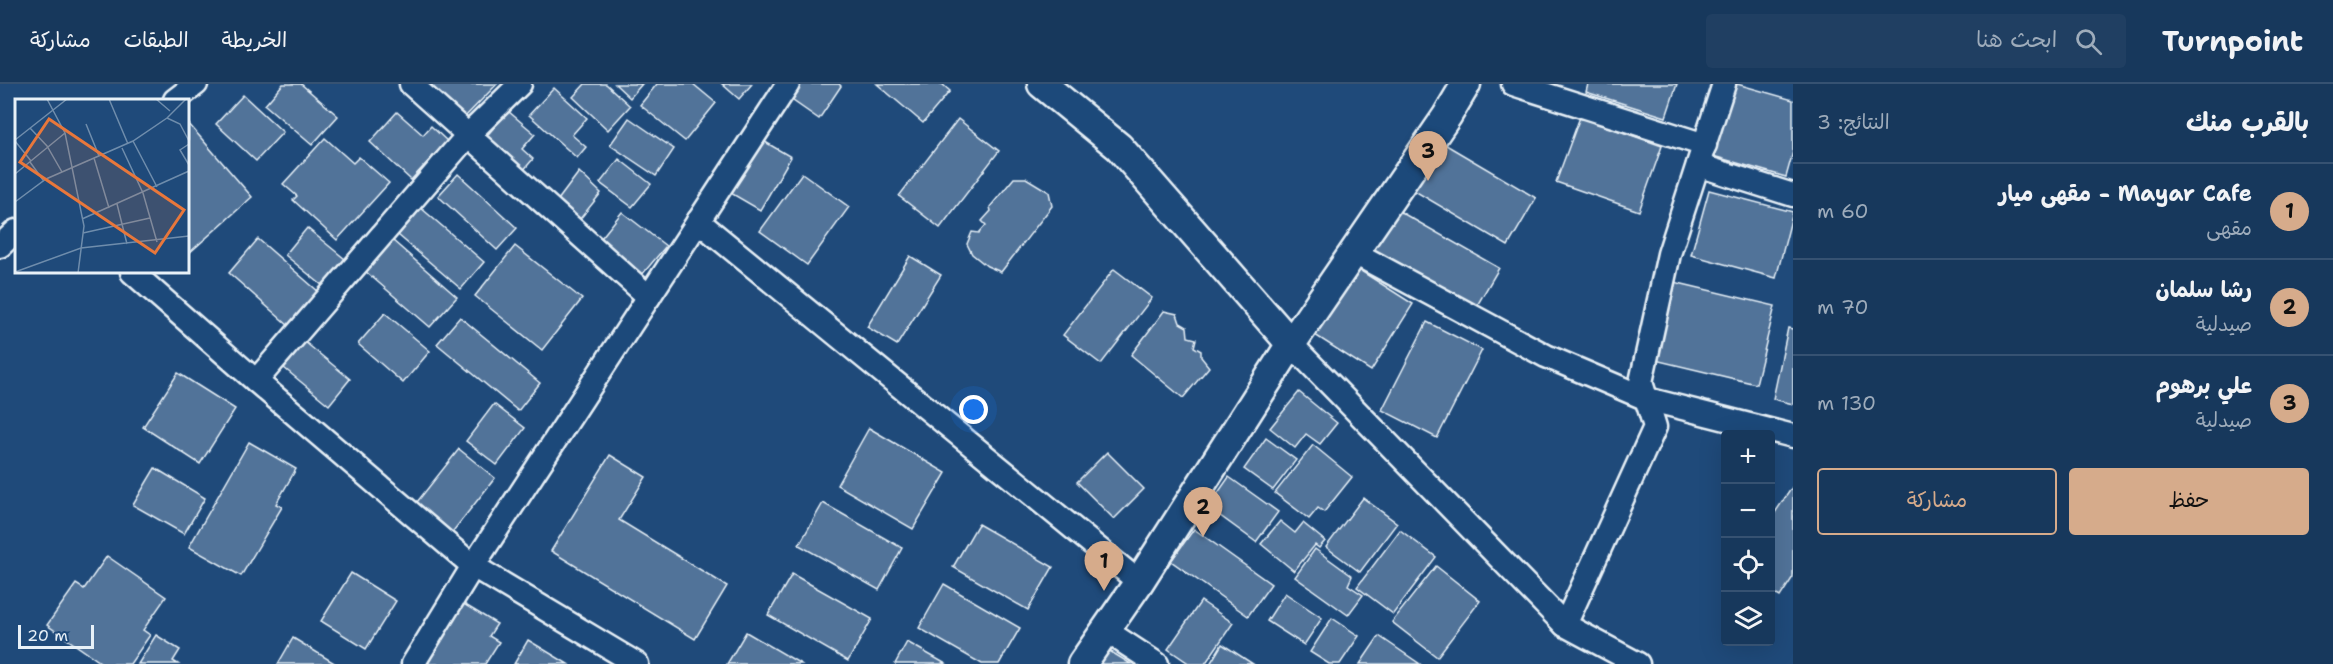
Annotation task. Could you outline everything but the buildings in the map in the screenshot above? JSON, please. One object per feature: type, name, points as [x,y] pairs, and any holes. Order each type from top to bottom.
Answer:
[{"type":"street","points":[[176,99],[196,84]]},
{"type":"street","points":[[411,84],[649,297]]},
{"type":"street","points":[[256,381],[468,135],[520,84]]},
{"type":"street","points":[[413,664],[472,566],[788,84]]},
{"type":"street","points":[[1042,84],[1119,147],[1291,344],[1565,625],[1638,664]]},
{"type":"street","points":[[1082,664],[1139,582],[1291,344],[1466,84]]},
{"type":"street","points":[[1513,84],[1702,155],[1793,195]]},
{"type":"street","points":[[1565,625],[1655,427],[1641,382],[1670,254],[1724,84]]},
{"type":"street","points":[[698,221],[1139,582]]},
{"type":"street","points":[[0,246],[15,232]]},
{"type":"street","points":[[1353,252],[1546,356],[1647,399],[1793,436]]},
{"type":"street","points":[[133,273],[472,566],[637,664]]},
{"type":"street","points":[[1106,630],[1157,664]]},
{"type":"place","name":"علي برهوم","points":[[1428,181]]},
{"type":"place","name":"رشا سلمان","points":[[1203,537]]},
{"type":"place","name":"Mayar Cafe - مقهى ميار","points":[[1104,591]]}]
